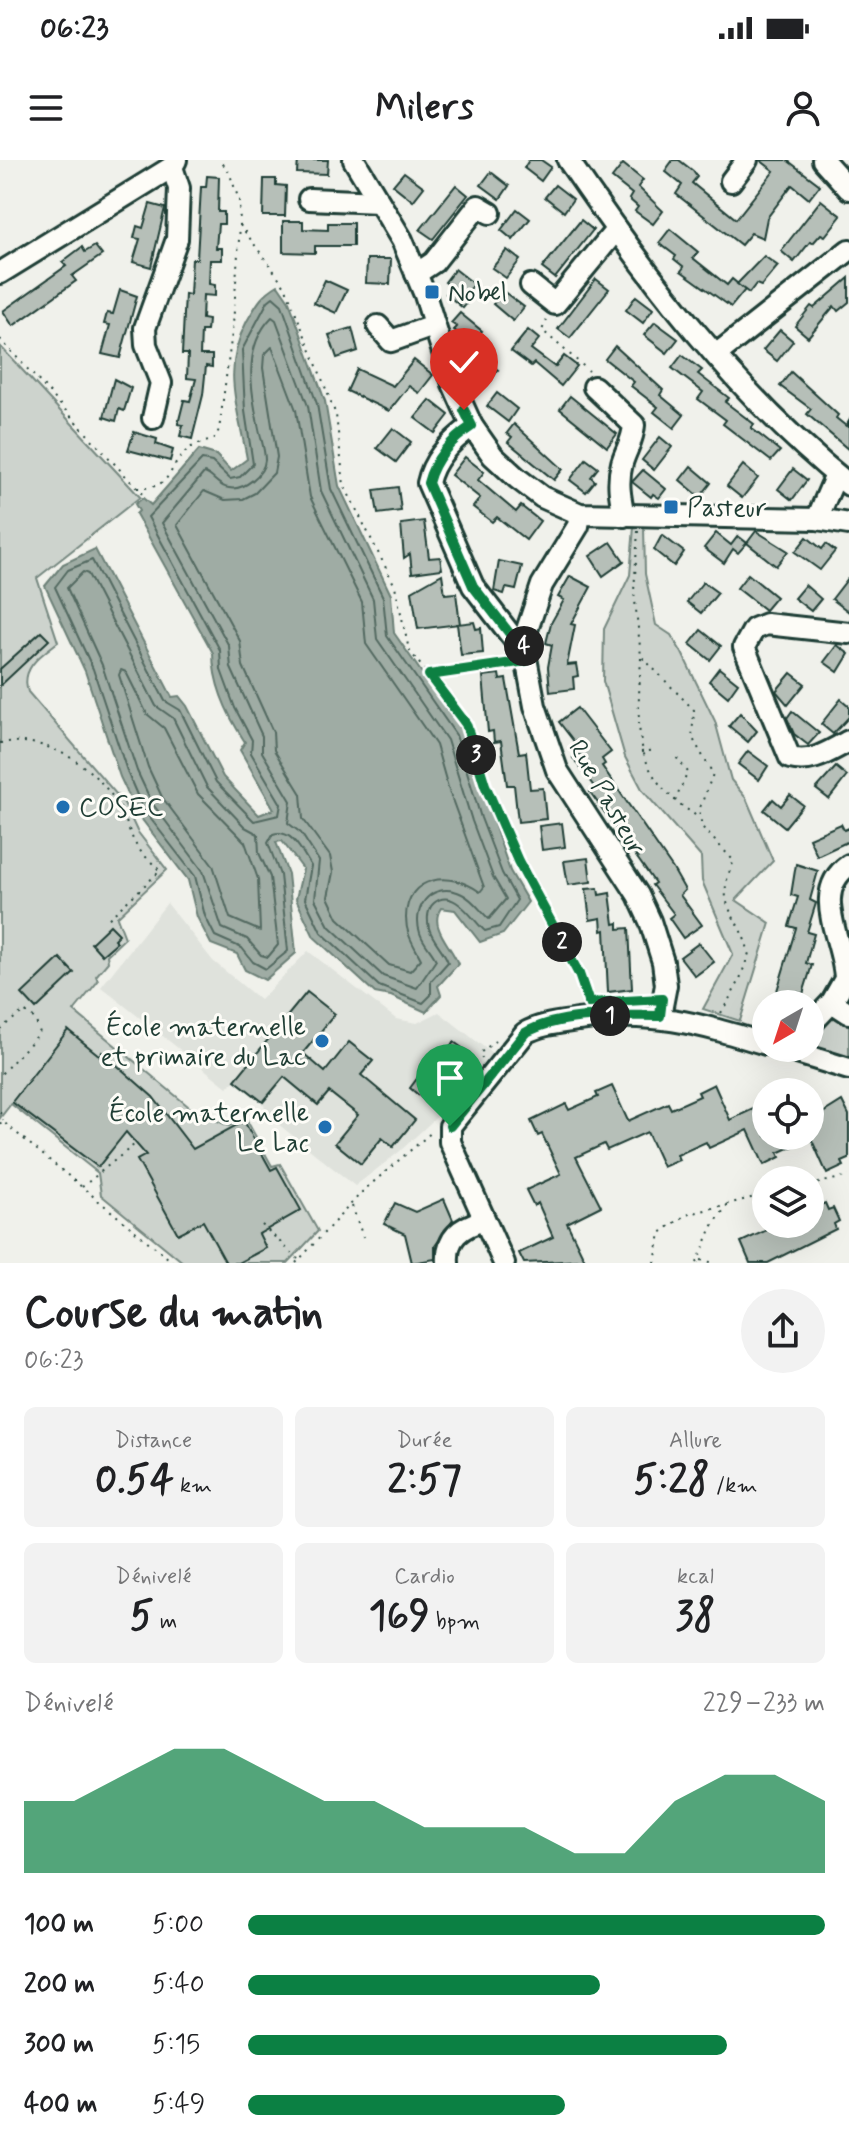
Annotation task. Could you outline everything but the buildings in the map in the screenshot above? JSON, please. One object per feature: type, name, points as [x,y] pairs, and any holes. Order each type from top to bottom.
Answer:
[{"type":"street","points":[[568,160],[650,276],[717,354],[785,428],[843,480],[817,519]]},
{"type":"street","points":[[731,181],[747,160]]},
{"type":"street","points":[[823,160],[849,189]]},
{"type":"street","points":[[0,273],[174,163],[179,188],[177,239],[145,328],[146,345],[161,383],[153,418]]},
{"type":"street","points":[[364,164],[379,202],[416,274],[472,426],[493,456],[542,497],[580,514],[817,519],[849,524]]},
{"type":"street","points":[[309,199],[379,202]]},
{"type":"street","points":[[416,274],[434,262],[478,206],[490,213]]},
{"type":"street","points":[[531,285],[555,304],[616,230]]},
{"type":"street","points":[[717,354],[849,250]]},
{"type":"street","points":[[378,326],[391,341],[433,326]]},
{"type":"street","points":[[594,387],[634,425],[632,443],[623,460],[618,486],[624,516]]},
{"type":"street","points":[[472,426],[455,438],[431,470],[428,483],[473,586],[525,651]]},
{"type":"street","name":"Rue Pasteur","points":[[580,514],[578,526],[542,585],[525,651],[535,706],[557,770],[638,895],[650,921],[663,962],[666,985],[660,1016]]},
{"type":"street","points":[[849,633],[838,629],[766,624],[754,629],[744,647],[790,758],[803,761],[814,759],[849,741]]},
{"type":"street","points":[[840,1008],[844,967],[828,900],[831,885],[849,865]]},
{"type":"street","points":[[504,1263],[450,1142],[450,1126],[515,1042],[536,1027],[607,1016],[660,1016],[752,1040]]},
{"type":"street","points":[[824,1061],[849,1069]]},
{"type":"street","points":[[448,1263],[449,1244],[456,1234],[484,1220]]},
{"type":"path","points":[[137,488],[150,488],[165,482],[190,448],[214,439],[219,430],[233,325],[240,225],[239,200],[229,172],[220,160]]},
{"type":"path","points":[[240,225],[285,286],[336,415],[344,485],[395,586],[409,650],[466,724],[485,785],[518,861],[579,974],[589,1003]]},
{"type":"path","points":[[555,304],[542,330],[589,368],[594,387]]},
{"type":"path","points":[[0,339],[145,497]]},
{"type":"path","points":[[624,516],[638,528],[634,591],[641,656],[637,730],[640,752],[647,769],[674,802],[701,819]]},
{"type":"path","points":[[429,675],[525,651]]},
{"type":"path","points":[[641,656],[694,710],[692,737],[713,774],[699,810],[702,827],[734,861],[725,878],[724,896],[749,953],[739,982],[718,1017],[699,1024]]},
{"type":"path","points":[[0,743],[23,741],[46,746],[84,767],[115,800],[135,845],[160,871],[106,921]]},
{"type":"path","points":[[640,752],[656,750]]},
{"type":"path","points":[[674,802],[688,772],[676,757]]},
{"type":"path","points":[[0,1029],[24,1011],[35,1019],[40,1033],[0,1075]]},
{"type":"path","points":[[0,1112],[4,1116],[1,1122],[173,1262]]},
{"type":"path","points":[[262,1225],[297,1261],[351,1205],[439,1125],[450,1126]]},
{"type":"path","points":[[81,1188],[135,1144]]},
{"type":"path","points":[[824,1182],[849,1176]]},
{"type":"path","points":[[655,1263],[660,1233],[686,1215],[752,1197]]},
{"type":"path","points":[[715,1263],[699,1261],[712,1227],[728,1203]]},
{"type":"path","points":[[351,1205],[363,1237]]},
{"type":"shaded area","name":"COSEC","points":[[0,346],[140,497],[37,578],[58,642],[29,669],[28,692],[124,803],[137,831],[167,870],[117,917],[125,938],[107,955],[108,962],[96,976],[98,981],[74,1011],[194,1111],[229,1126],[245,1117],[272,1166],[280,1164],[318,1231],[288,1263],[184,1263],[101,1195],[98,1173],[11,1104],[0,1118]]},
{"type":"shaded area","points":[[634,527],[644,527],[645,574],[656,625],[671,635],[682,653],[715,721],[731,780],[746,798],[773,861],[736,900],[770,923],[740,1021],[703,1009],[733,954],[702,881],[701,857],[643,791],[625,757],[603,681],[604,629],[630,575]]},
{"type":"shaded area","name":"École maternelle et primaire du Lac","points":[[167,903],[213,961],[260,1000],[308,951],[396,1019],[417,1023],[439,1012],[499,1059],[399,1152],[355,1186],[267,1115],[263,1102],[236,1080],[227,1087],[101,987]]},
{"type":"shaded area","points":[[829,1012],[849,1020],[849,1064],[824,1053],[824,1018]]},
{"type":"water","points":[[278,285],[289,301],[325,401],[339,486],[391,595],[394,633],[463,732],[510,871],[528,902],[503,934],[480,942],[455,910],[441,908],[437,922],[439,929],[458,964],[438,986],[441,995],[426,1012],[391,996],[375,993],[314,937],[296,899],[303,869],[282,841],[276,842],[288,874],[296,953],[265,980],[245,970],[237,954],[211,944],[197,917],[188,880],[137,813],[120,777],[85,671],[45,586],[63,564],[95,549],[172,697],[179,696],[187,706],[223,777],[259,815],[274,809],[240,750],[245,742],[223,700],[213,653],[136,514],[139,511],[135,504],[143,498],[151,505],[199,450],[216,455],[231,471],[247,459],[234,389],[235,356],[247,321],[263,296]]},
{"type":"place","name":"Nobel","points":[[432,292]]},
{"type":"place","name":"Pasteur","points":[[671,507]]},
{"type":"place","name":"COSEC","points":[[63,807]]},
{"type":"place","name":"École maternelle et primaire du Lac","points":[[322,1041]]},
{"type":"place","name":"École maternelle Le Lac","points":[[325,1127]]},
{"type":"route","points":[[450,1126],[525,1033],[536,1027],[607,1016],[660,1016],[662,999],[589,1003],[579,974],[518,861],[485,785],[466,724],[429,675],[526,661],[523,642],[513,638],[473,586],[428,483],[431,470],[455,438],[472,426],[464,410]]}]
